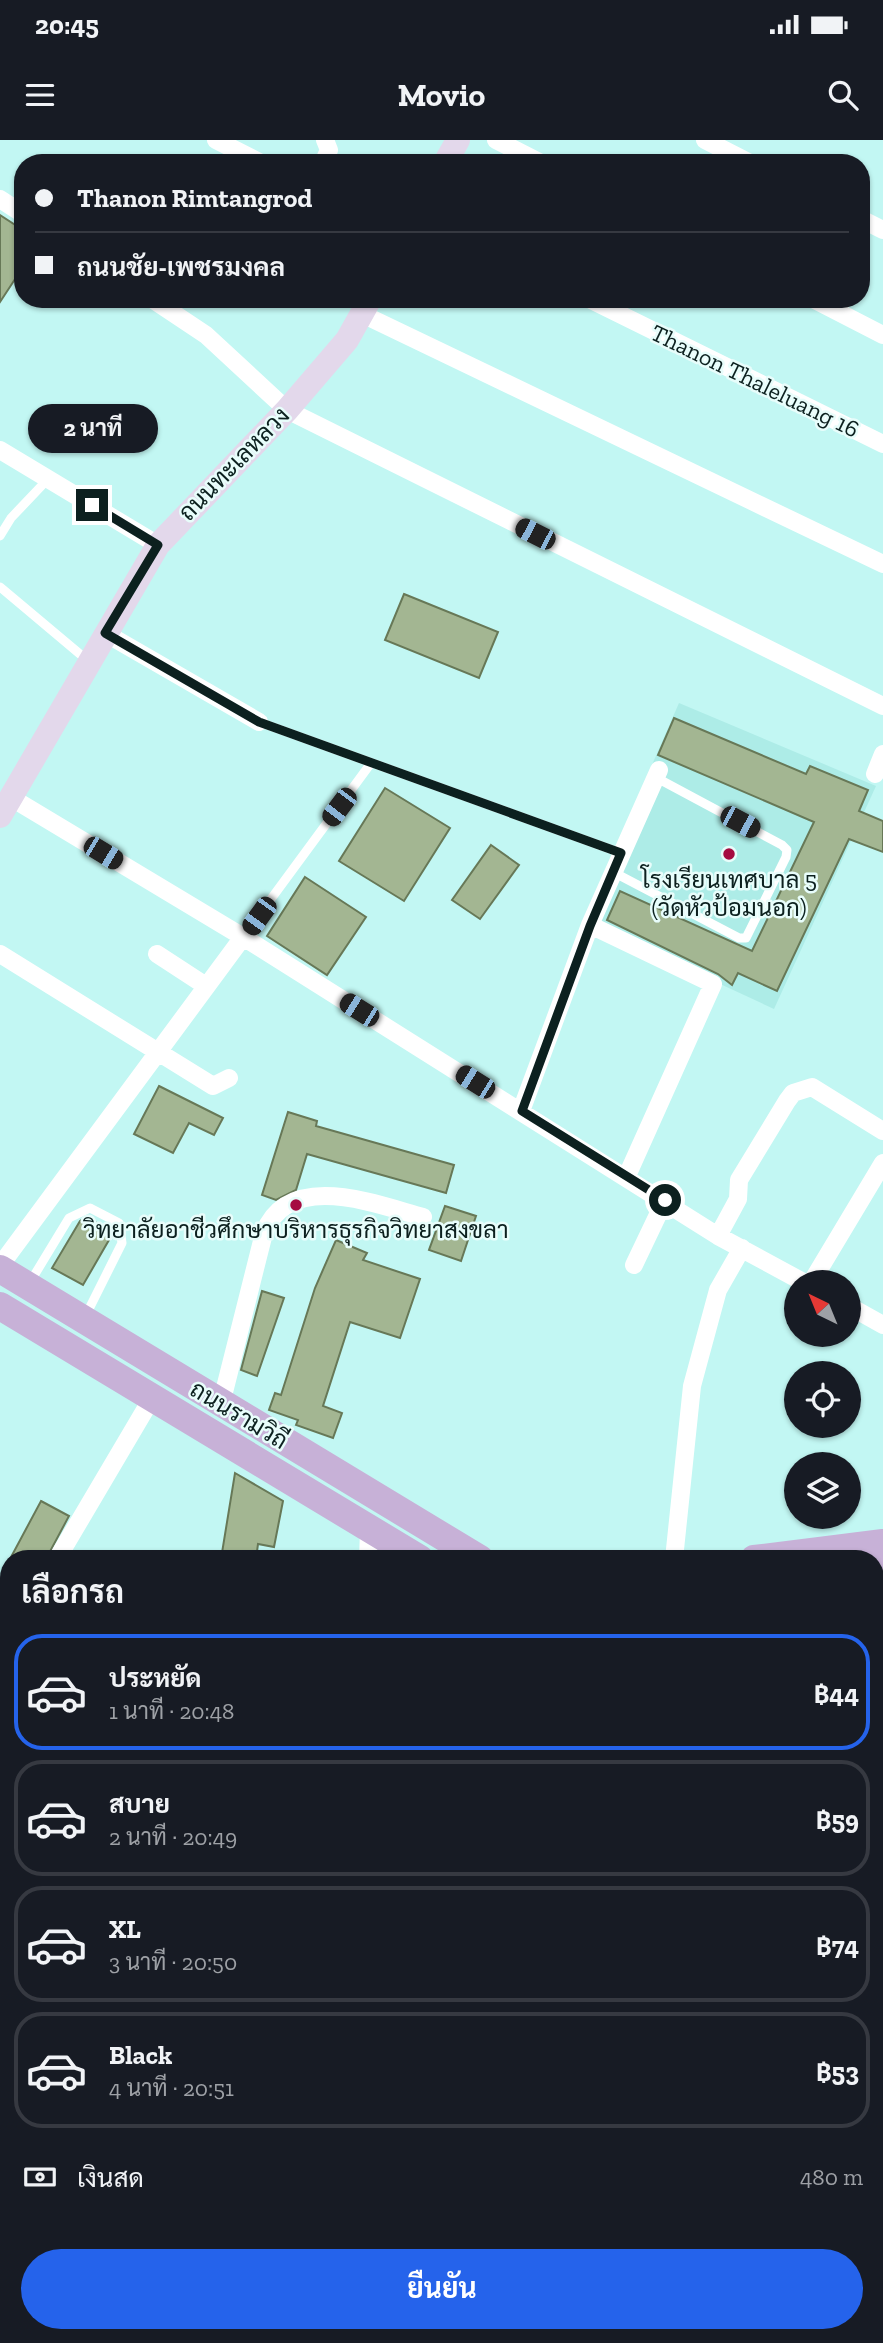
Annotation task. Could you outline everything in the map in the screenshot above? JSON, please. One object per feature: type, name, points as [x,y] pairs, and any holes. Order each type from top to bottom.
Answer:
[{"type":"main road","name":"ถนนทะเลหลวง","points":[[5,807],[158,545],[287,410],[348,340],[365,308]]},
{"type":"main road","name":"ถนนรามวิถี","points":[[0,1267],[27,1287],[465,1550]]},
{"type":"main road","name":"ถนนรามวิถี","points":[[0,1307],[403,1550]]},
{"type":"main road","points":[[827,1550],[883,1543]]},
{"type":"street","points":[[216,140],[243,154]]},
{"type":"street","points":[[496,140],[523,154]]},
{"type":"street","points":[[705,140],[732,154]]},
{"type":"street","points":[[166,308],[206,335],[287,410],[883,706]]},
{"type":"street","points":[[368,308],[883,564]]},
{"type":"street","name":"Thanon Thaleluang 16","points":[[607,308],[883,444]]},
{"type":"street","points":[[830,308],[883,335]]},
{"type":"street","points":[[0,450],[158,545]]},
{"type":"street","points":[[105,633],[259,722]]},
{"type":"street","points":[[875,774],[883,754]]},
{"type":"street","points":[[522,1111],[590,926],[657,774]]},
{"type":"street","points":[[5,807],[243,937],[719,1236],[784,1271]]},
{"type":"street","points":[[590,926],[713,984],[626,1178]]},
{"type":"street","points":[[0,1267],[243,937]]},
{"type":"street","points":[[0,954],[214,1086],[229,1078]]},
{"type":"street","points":[[157,954],[206,986]]},
{"type":"street","points":[[719,1236],[738,1199],[739,1180],[793,1093],[812,1087],[883,1131]]},
{"type":"street","points":[[819,1270],[883,1163]]},
{"type":"street","points":[[220,1404],[264,1233],[269,1220],[277,1212],[307,1196],[354,1198],[423,1217]]},
{"type":"street","points":[[634,1265],[665,1200]]},
{"type":"street","points":[[675,1550],[692,1385],[718,1290],[742,1248]]},
{"type":"street","points":[[861,1313],[883,1325]]},
{"type":"street","points":[[62,1550],[152,1398]]},
{"type":"street","points":[[368,1550],[369,1531]]},
{"type":"lane","points":[[0,536],[11,518],[48,479]]},
{"type":"lane","points":[[0,587],[89,662]]},
{"type":"lane","points":[[259,722],[621,853]]},
{"type":"lane","points":[[243,937],[371,763]]},
{"type":"lane","points":[[613,872],[739,938],[746,938],[786,857],[787,850],[782,845],[657,774]]},
{"type":"lane","points":[[27,1287],[69,1218],[90,1208],[119,1223],[122,1243],[83,1320]]},
{"type":"shaded area","name":"โรงเรียนเทศบาล 5 (วัดหัวป้อมนอก)","points":[[679,703],[876,786],[774,1009],[584,921]]},
{"type":"building","points":[[0,215],[14,224],[14,281],[0,302]]},
{"type":"building","points":[[404,594],[498,632],[479,678],[385,640]]},
{"type":"building","points":[[674,718],[806,774],[810,766],[868,790],[859,811],[883,821],[883,852],[849,839],[777,991],[738,973],[732,985],[718,974],[607,920],[620,891],[752,951],[814,822],[658,755]]},
{"type":"building","points":[[385,788],[450,828],[404,901],[339,861]]},
{"type":"building","points":[[491,845],[519,865],[480,919],[452,900]]},
{"type":"building","points":[[305,877],[366,917],[327,975],[267,936]]},
{"type":"building","points":[[159,1086],[223,1118],[214,1135],[189,1123],[173,1153],[134,1134]]},
{"type":"building","points":[[288,1112],[317,1121],[316,1126],[454,1165],[446,1193],[307,1154],[296,1190],[276,1200],[262,1195]]},
{"type":"building","points":[[445,1206],[476,1216],[461,1261],[429,1250]]},
{"type":"building","points":[[87,1217],[113,1233],[83,1285],[52,1268],[80,1221]]},
{"type":"building","points":[[336,1240],[367,1253],[363,1260],[420,1279],[400,1338],[350,1322],[323,1406],[342,1413],[333,1438],[296,1425],[298,1420],[269,1410],[275,1393],[281,1395],[315,1288]]},
{"type":"building","points":[[262,1291],[284,1298],[257,1376],[241,1370]]},
{"type":"building","points":[[235,1473],[283,1501],[274,1547],[258,1544],[257,1550],[222,1550]]},
{"type":"building","points":[[41,1501],[69,1516],[51,1550],[15,1550]]},
{"type":"place","name":"โรงเรียนเทศบาล 5 (วัดหัวป้อมนอก)","points":[[729,854]]},
{"type":"place","name":"วิทยาลัยอาชีวศึกษาบริหารธุรกิจวิทยาสงขลา","points":[[296,1205]]},
{"type":"route","points":[[92,505],[158,545],[105,633],[259,722],[621,853],[590,926],[522,1111],[665,1200]]}]
